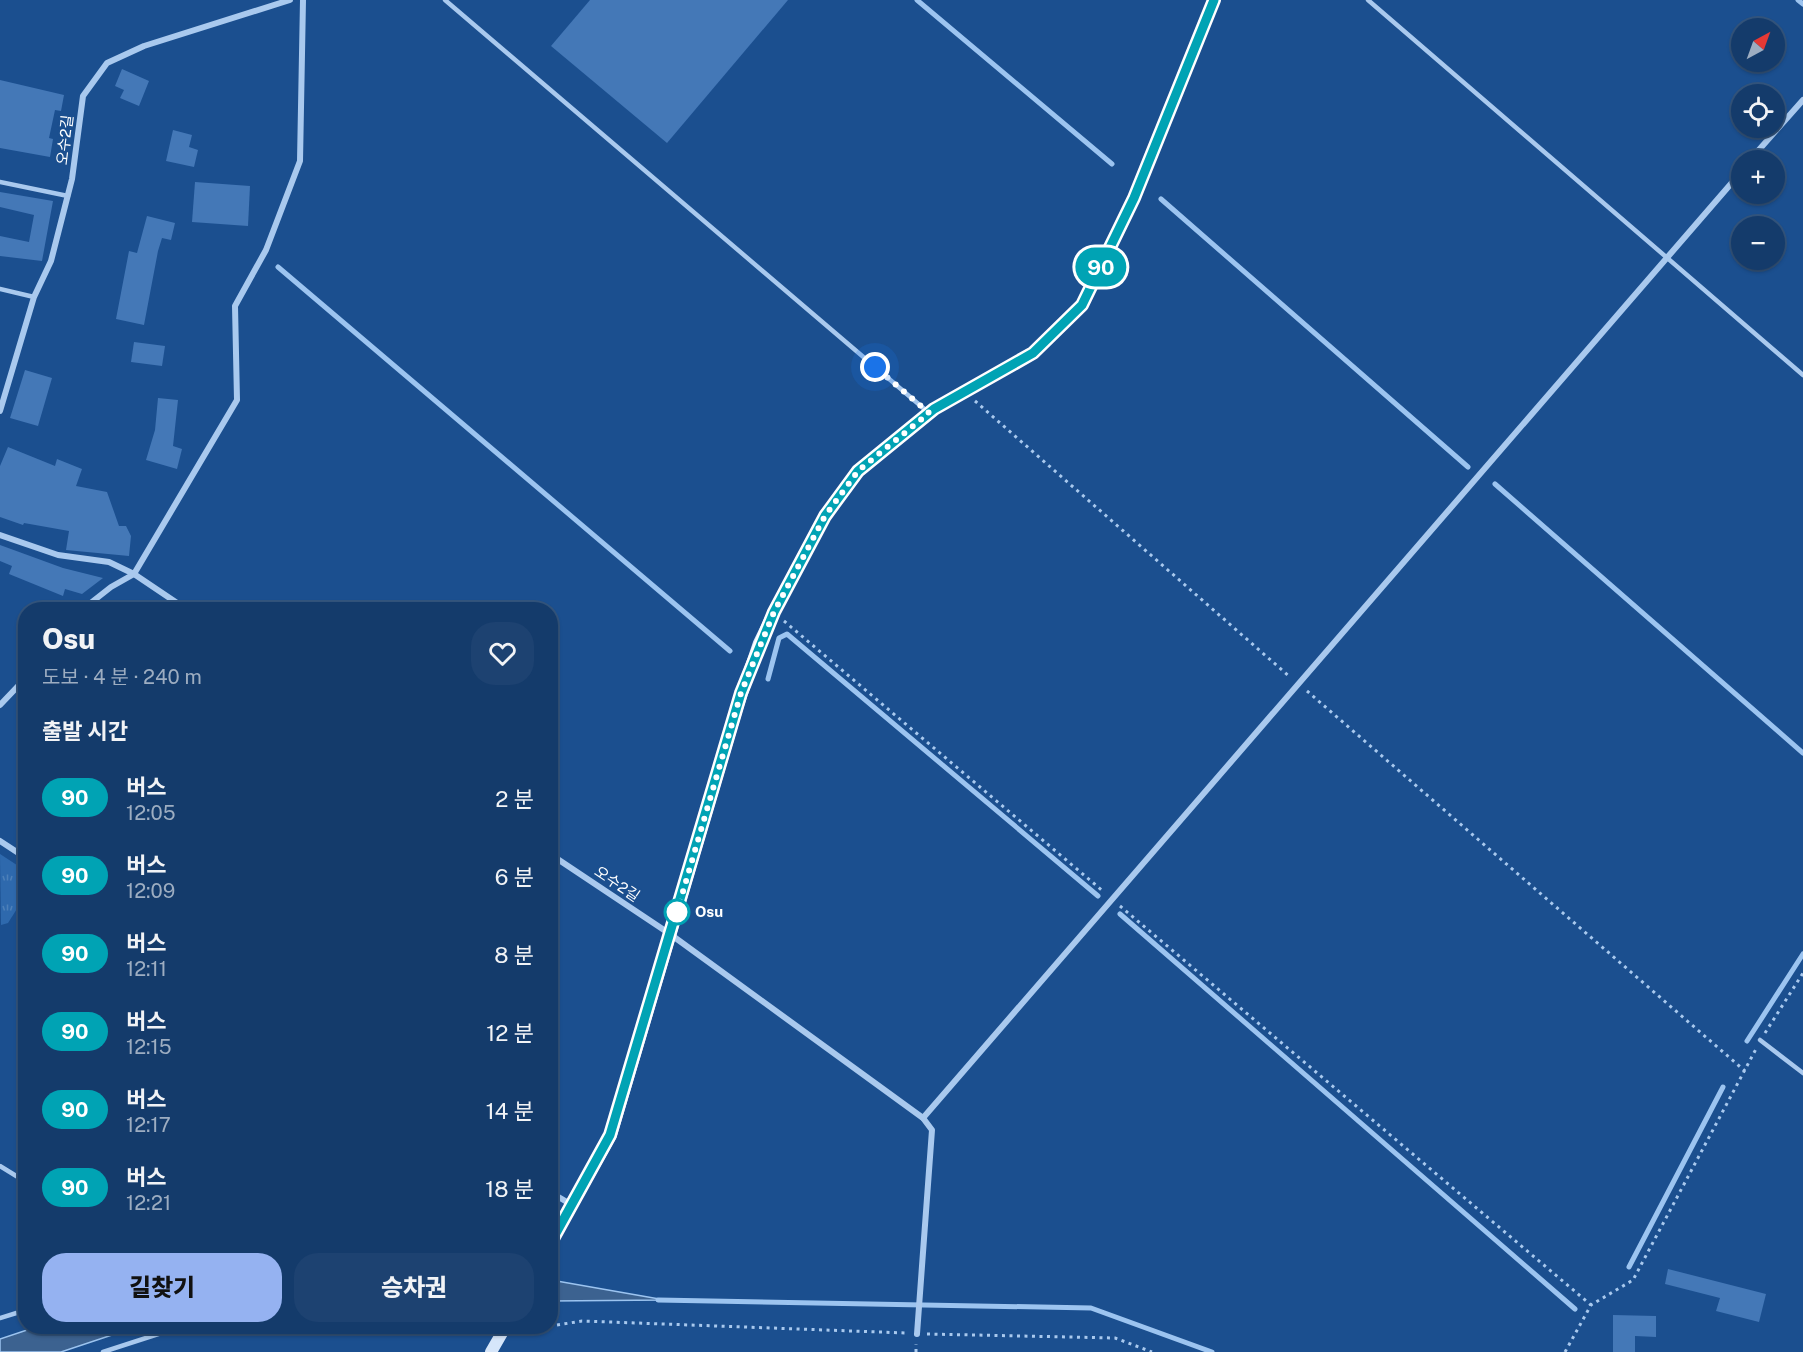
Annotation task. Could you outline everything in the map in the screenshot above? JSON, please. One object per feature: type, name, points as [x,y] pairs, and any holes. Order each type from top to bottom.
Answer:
[{"type":"main road","points":[[558,1229],[610,1135],[738,705],[774,612],[825,516],[858,471],[929,413],[1033,353],[1082,305],[1134,198],[1214,0]]},
{"type":"main road","points":[[491,1352],[501,1334]]},
{"type":"street","name":"오수2길","points":[[0,411],[34,297],[51,261],[68,196],[83,96],[108,63],[144,46],[290,0]]},
{"type":"street","points":[[92,602],[111,587],[134,574],[237,400],[235,306],[266,250],[300,161],[303,0]]},
{"type":"street","points":[[1759,150],[1803,100]]},
{"type":"street","points":[[918,1334],[932,1130],[923,1118],[1731,183]]},
{"type":"street","points":[[0,535],[58,555],[110,562],[134,574],[176,602]]},
{"type":"street","points":[[0,705],[18,686]]},
{"type":"street","points":[[0,841],[18,853]]},
{"type":"street","name":"오수2길","points":[[558,859],[670,934],[923,1118]]},
{"type":"street","points":[[558,1197],[572,1205]]},
{"type":"lane","points":[[445,0],[929,413]]},
{"type":"lane","points":[[1368,0],[1803,375]]},
{"type":"lane","points":[[0,182],[68,196]]},
{"type":"lane","points":[[0,289],[34,297]]},
{"type":"lane","points":[[1760,1040],[1803,1073]]},
{"type":"lane","points":[[0,1166],[18,1177]]},
{"type":"lane","points":[[0,1318],[18,1312]]},
{"type":"lane","points":[[103,1352],[158,1334]]},
{"type":"path","points":[[964,392],[1745,1071]]},
{"type":"path","points":[[774,612],[1591,1305]]},
{"type":"path","points":[[1565,1352],[1591,1305],[1633,1280],[1760,1040],[1803,973]]},
{"type":"path","points":[[558,1324],[582,1321],[918,1334],[1115,1338],[1152,1352]]},
{"type":"green space","points":[[0,854],[18,866],[18,907],[8,923],[1,925]]},
{"type":"shaded area","points":[[558,1281],[665,1300],[558,1301]]},
{"type":"shaded area","points":[[18,1333],[115,1334],[61,1352],[0,1352],[0,1339]]},
{"type":"building","points":[[590,0],[788,0],[667,143],[551,46]]},
{"type":"building","points":[[122,69],[149,81],[139,106],[120,98],[124,90],[115,86]]},
{"type":"building","points":[[0,80],[64,95],[61,111],[55,110],[49,138],[53,139],[50,157],[0,148]]},
{"type":"building","points":[[173,130],[192,135],[189,147],[198,150],[194,167],[166,161]]},
{"type":"building","points":[[195,182],[250,186],[248,226],[192,222]]},
{"type":"building","points":[[0,192],[53,201],[42,261],[0,256],[0,236],[29,242],[34,215],[0,207]]},
{"type":"building","points":[[147,216],[175,223],[171,240],[162,238],[158,251],[144,325],[116,319],[129,251],[137,253]]},
{"type":"building","points":[[134,342],[165,346],[162,366],[131,362]]},
{"type":"building","points":[[25,370],[52,378],[38,426],[10,418]]},
{"type":"building","points":[[158,398],[178,400],[173,446],[182,449],[177,469],[146,460],[155,430]]},
{"type":"building","points":[[8,447],[55,466],[57,459],[82,469],[76,486],[107,492],[119,526],[126,526],[131,536],[129,556],[66,550],[69,531],[24,523],[23,525],[0,517],[0,466]]},
{"type":"building","points":[[0,545],[63,568],[103,578],[82,594],[65,589],[63,596],[9,574],[12,566],[0,561]]},
{"type":"building","points":[[1668,1269],[1766,1294],[1759,1322],[1716,1311],[1720,1298],[1665,1284]]},
{"type":"building","points":[[1613,1315],[1656,1316],[1656,1337],[1635,1336],[1635,1352],[1613,1352]]},
{"type":"waterway","points":[[917,0],[1112,164]]},
{"type":"waterway","points":[[1798,0],[1803,4]]},
{"type":"waterway","points":[[1161,199],[1468,467]]},
{"type":"waterway","points":[[278,267],[730,651]]},
{"type":"waterway","points":[[1495,484],[1803,753]]},
{"type":"waterway","points":[[768,679],[779,638],[787,634],[1098,896]]},
{"type":"waterway","points":[[1120,914],[1575,1309]]},
{"type":"waterway","points":[[1747,1041],[1803,954]]},
{"type":"waterway","points":[[1629,1267],[1723,1087]]},
{"type":"waterway","points":[[658,1300],[1091,1308],[1212,1352]]},
{"type":"bus line","name":"90","points":[[558,1229],[610,1135],[741,693],[759,643],[794,573],[825,516],[858,471],[934,409],[1033,353],[1082,305],[1134,198],[1214,0]]},
{"type":"place","name":"Osu","points":[[677,912]]},
{"type":"route","points":[[677,912],[741,693],[759,643],[774,612],[825,516],[858,471],[929,413],[875,367]]}]
